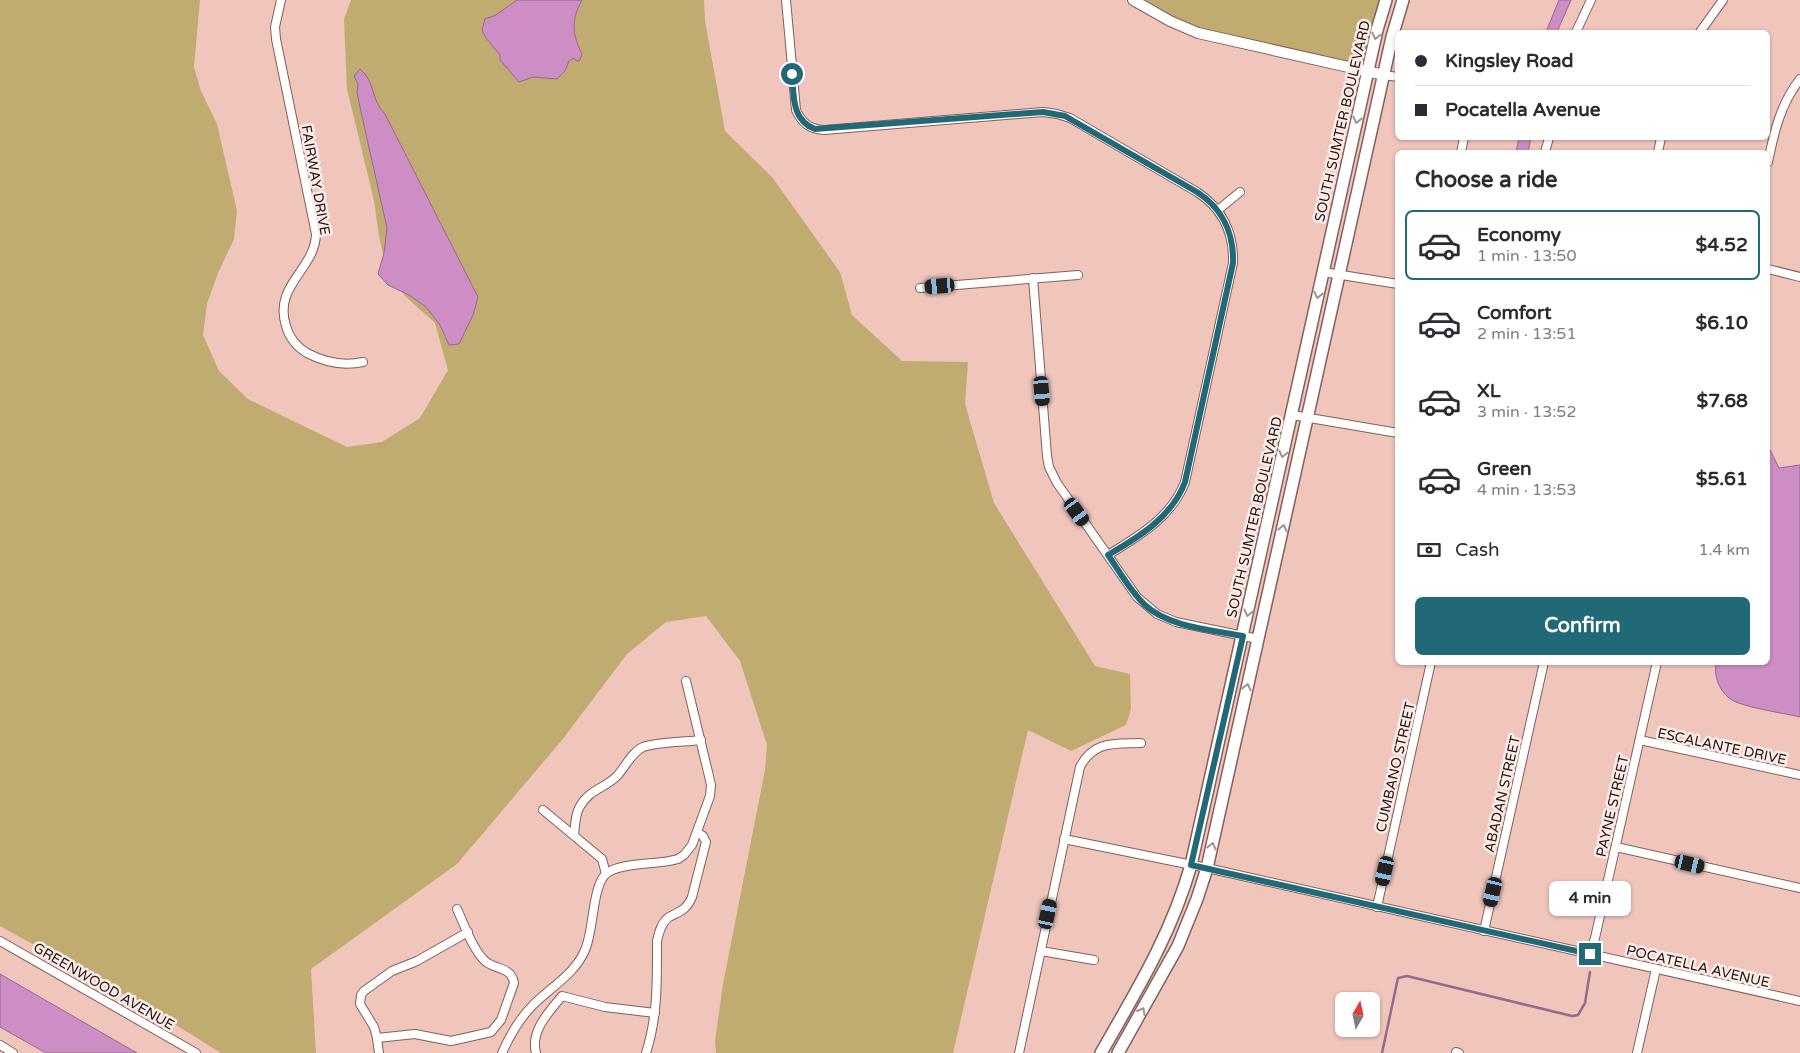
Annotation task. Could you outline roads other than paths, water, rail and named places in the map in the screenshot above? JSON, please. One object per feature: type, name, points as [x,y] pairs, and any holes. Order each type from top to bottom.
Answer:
[{"type":"main road","name":"SOUTH SUMTER BOULEVARD","points":[[1101,1053],[1164,941],[1191,865],[1368,72],[1386,0]]},
{"type":"main road","points":[[1118,1053],[1178,946],[1195,905],[1207,868],[1392,37],[1403,0]]},
{"type":"street","name":"FAIRWAY DRIVE","points":[[281,0],[276,27],[276,39],[316,234],[312,253],[286,296],[283,310],[284,318],[291,338],[307,353],[321,359],[348,364],[363,362]]},
{"type":"street","points":[[786,0],[796,110],[803,122],[809,127],[824,130],[1043,112],[1057,114],[1070,118],[1197,192],[1218,210],[1231,240],[1233,263],[1185,482],[1177,500],[1164,516],[1108,555]]},
{"type":"street","points":[[1133,0],[1170,21],[1198,33],[1395,77]]},
{"type":"street","points":[[1577,30],[1591,0]]},
{"type":"street","points":[[1701,30],[1723,0]]},
{"type":"street","points":[[1770,154],[1780,113],[1800,79]]},
{"type":"street","points":[[1218,210],[1240,192]]},
{"type":"street","points":[[1770,270],[1800,277]]},
{"type":"street","points":[[1323,272],[1395,283]]},
{"type":"street","points":[[920,288],[1078,275]]},
{"type":"street","points":[[1033,278],[1049,467],[1057,483],[1137,596],[1157,614],[1176,622],[1258,639]]},
{"type":"street","points":[[1292,415],[1395,432]]},
{"type":"street","name":"CUMBANO STREET","points":[[1377,907],[1430,665]]},
{"type":"street","name":"ABADAN STREET","points":[[1484,930],[1543,665]]},
{"type":"street","name":"PAYNE STREET","points":[[1590,954],[1656,665]]},
{"type":"street","points":[[502,1053],[520,1019],[570,972],[580,960],[589,940],[598,886],[606,874],[618,868],[678,859],[690,849],[708,802],[711,785],[686,680]]},
{"type":"street","points":[[574,835],[578,810],[587,796],[614,778],[636,751],[648,746],[701,740]]},
{"type":"street","name":"ESCALANTE DRIVE","points":[[1640,740],[1800,775]]},
{"type":"street","points":[[1019,1053],[1079,771],[1084,759],[1092,750],[1100,746],[1141,743]]},
{"type":"street","points":[[543,810],[602,859],[606,874]]},
{"type":"street","points":[[646,1053],[655,1013],[657,941],[659,933],[668,919],[681,912],[690,903],[706,842],[703,836],[697,832]]},
{"type":"street","name":"POCATELLA AVENUE","points":[[1064,838],[1207,868],[1800,1001]]},
{"type":"street","points":[[1616,847],[1800,888]]},
{"type":"street","points":[[377,1038],[415,1034],[446,1041],[457,1040],[491,1032],[501,1020],[514,983],[513,977],[508,971],[487,963],[483,959],[457,909]]},
{"type":"street","points":[[379,1053],[374,1027],[360,1004],[361,995],[392,971],[418,962],[468,932]]},
{"type":"street","name":"GREENWOOD AVENUE","points":[[0,941],[196,1053]]},
{"type":"street","points":[[1041,951],[1094,960]]},
{"type":"street","points":[[1637,1053],[1656,969]]},
{"type":"street","points":[[536,1053],[534,1048],[541,1022],[562,996],[605,1007],[655,1013]]},
{"type":"street","points":[[532,1006],[546,1015]]},
{"type":"street","points":[[505,1010],[520,1019]]},
{"type":"street","points":[[0,1045],[13,1053]]},
{"type":"waterway","points":[[1382,1053],[1398,978],[1407,976],[1572,1016],[1578,1015],[1585,1003],[1590,972]]}]
